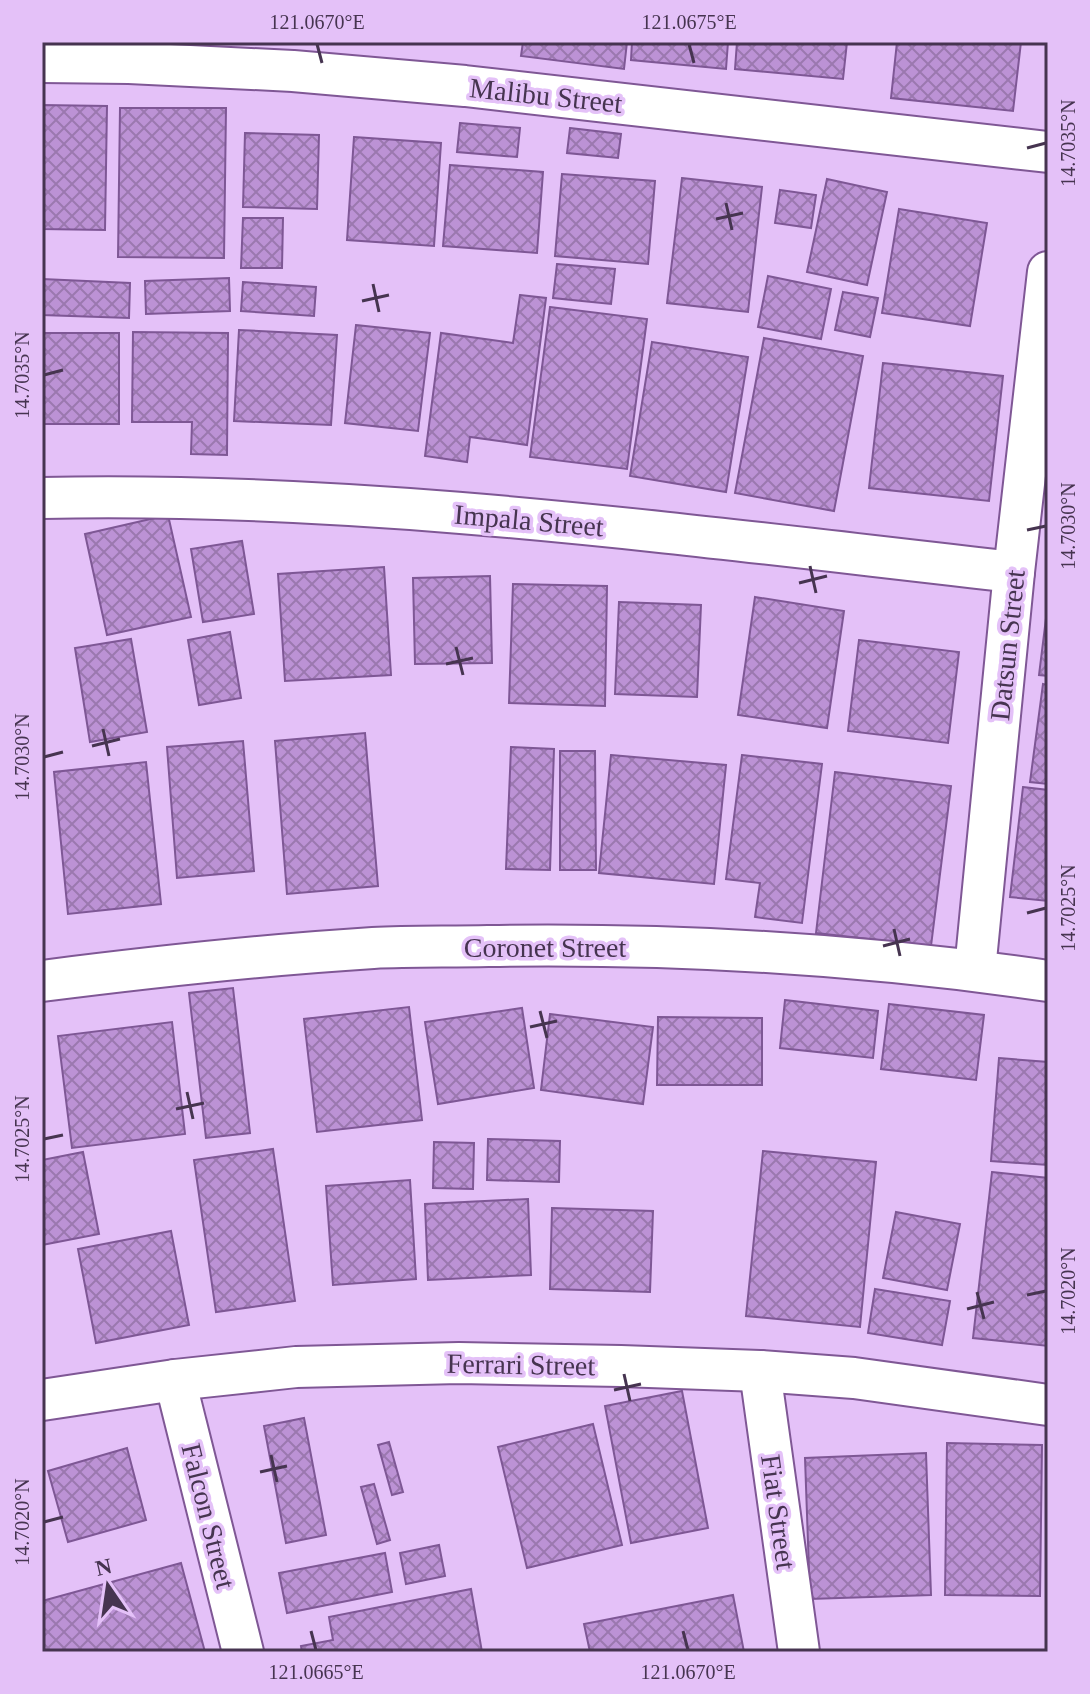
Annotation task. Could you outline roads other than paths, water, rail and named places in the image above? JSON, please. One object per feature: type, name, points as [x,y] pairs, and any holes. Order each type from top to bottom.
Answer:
[{"type":"street","name":"Malibu Street","points":[[42,62],[293,71],[434,83],[1048,152]]},
{"type":"street","name":"Datsun Street","points":[[975,970],[1014,572],[1048,272]]},
{"type":"street","name":"Impala Street","points":[[42,498],[248,500],[427,510],[633,529],[1014,572]]},
{"type":"street","name":"Coronet Street","points":[[42,981],[175,964],[375,948],[576,945],[775,952],[975,970],[1048,981]]},
{"type":"street","name":"Ferrari Street","points":[[42,1400],[175,1380],[296,1367],[459,1363],[760,1371],[854,1378],[1048,1405]]},
{"type":"street","name":"Fiat Street","points":[[760,1371],[799,1652]]},
{"type":"street","name":"Falcon Street","points":[[175,1380],[243,1652]]}]
